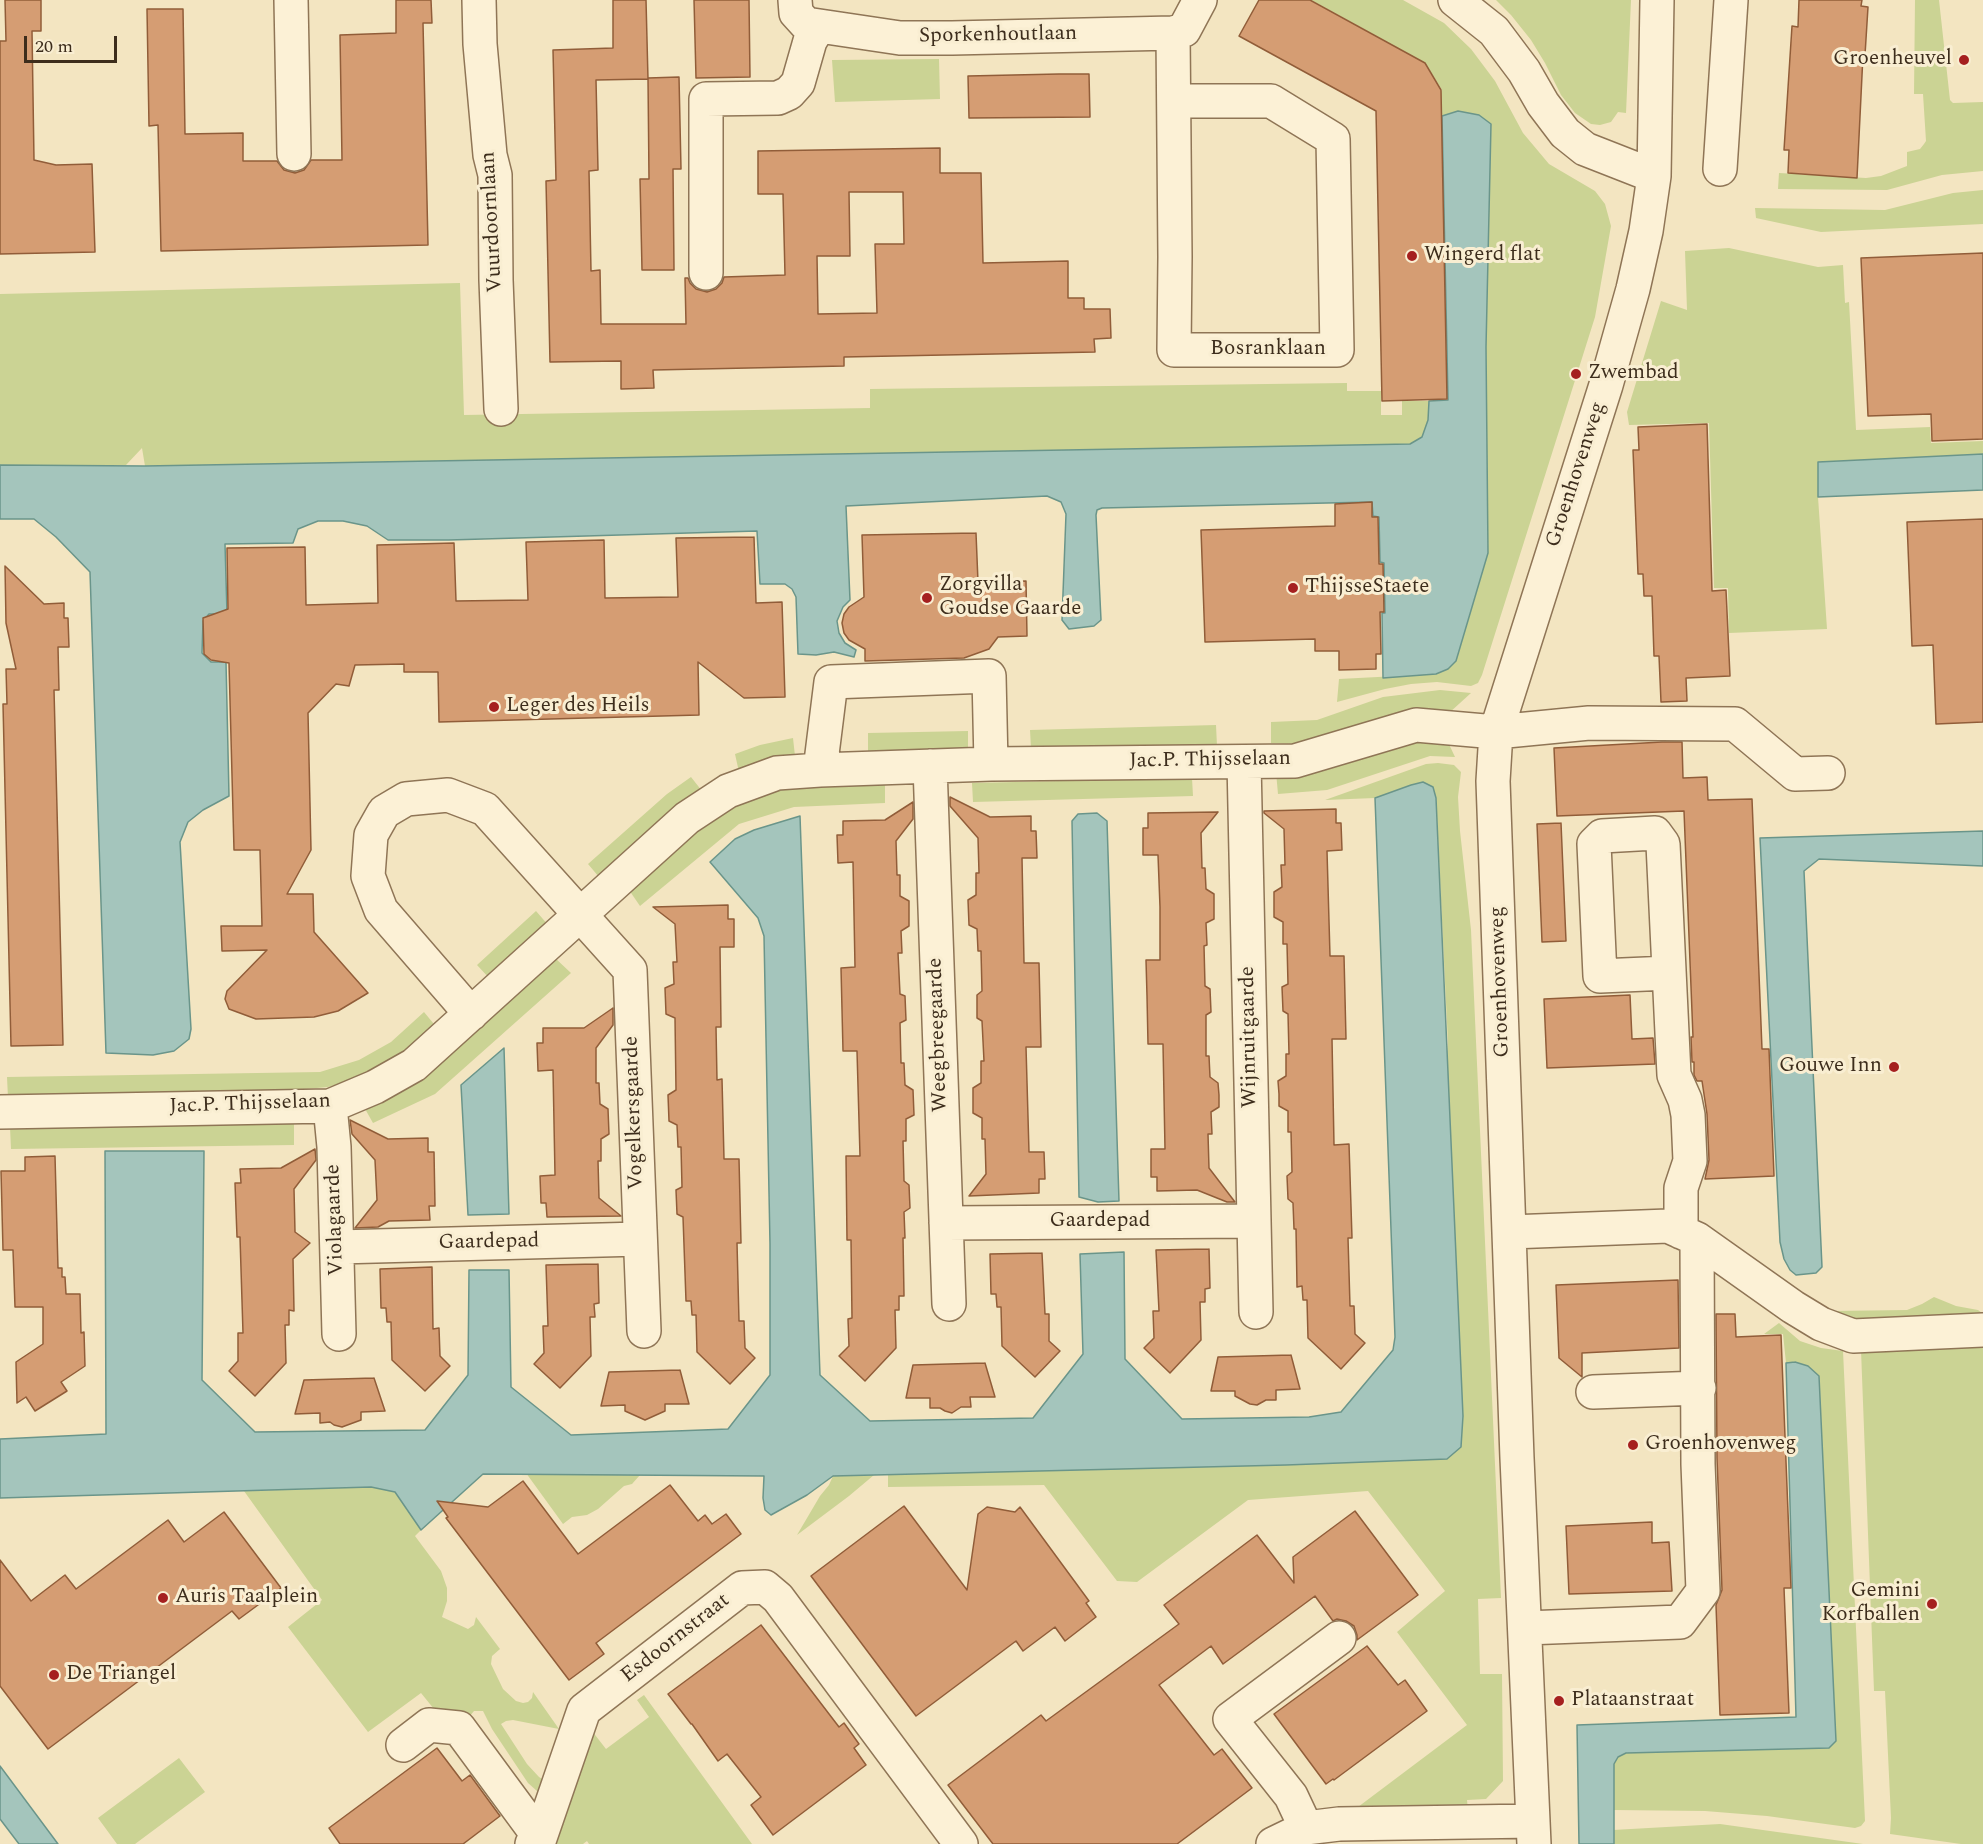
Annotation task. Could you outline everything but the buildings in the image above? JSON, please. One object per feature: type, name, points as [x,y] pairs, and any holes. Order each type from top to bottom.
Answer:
[{"type":"street","points":[[291,0],[294,154]]},
{"type":"street","name":"Vuurdoornlaan","points":[[479,0],[480,44],[490,155],[495,176],[501,409]]},
{"type":"street","name":"Sporkenhoutlaan","points":[[795,0],[796,13],[806,24],[900,38],[1173,33]]},
{"type":"street","points":[[1173,33],[1184,30],[1200,0]]},
{"type":"street","points":[[1455,0],[1494,31],[1524,71],[1543,104],[1565,132],[1585,149],[1654,176]]},
{"type":"street","name":"Groenhovenweg","points":[[1534,1833],[1517,1458],[1493,781],[1496,732],[1612,363],[1643,243],[1654,176],[1657,0]]},
{"type":"street","points":[[1720,169],[1731,0]]},
{"type":"street","points":[[706,273],[706,99],[778,98],[789,93],[798,83],[810,41],[819,26]]},
{"type":"street","name":"Bosranklaan","points":[[1173,33],[1176,257],[1174,350],[1337,350],[1333,140],[1271,101],[1174,101]]},
{"type":"street","points":[[820,770],[831,682],[988,676],[991,764]]},
{"type":"street","points":[[1496,732],[1589,723],[1735,724],[1795,774],[1828,773]]},
{"type":"street","name":"Jac.P. Thijsselaan","points":[[0,1112],[330,1106],[375,1087],[414,1065],[687,818],[728,790],[777,773],[991,764],[1295,761],[1416,725],[1496,732]]},
{"type":"street","name":"Wijnruitgaarde","points":[[1244,762],[1256,1312]]},
{"type":"street","name":"Weegbreegaarde","points":[[930,766],[949,1304]]},
{"type":"street","points":[[471,1014],[381,910],[368,876],[371,835],[384,812],[406,799],[448,795],[485,809],[579,915]]},
{"type":"street","name":"Vogelkersgaarde","points":[[579,915],[630,970],[644,1331]]},
{"type":"street","points":[[1526,1628],[1680,1622],[1703,1591],[1698,1464],[1699,1388],[1689,1235],[1680,1188],[1690,1161],[1689,1126],[1685,1100],[1674,1075],[1669,972]]},
{"type":"street","name":"Violagaarde","points":[[330,1106],[338,1247],[339,1334]]},
{"type":"street","name":"Gaardepad","points":[[946,1223],[1254,1221]]},
{"type":"street","points":[[1510,1232],[1668,1226],[1689,1235],[1821,1324],[1853,1336],[1983,1330]]},
{"type":"street","name":"Gaardepad","points":[[338,1247],[640,1239]]},
{"type":"street","points":[[1593,1392],[1699,1388]]},
{"type":"street","name":"Esdoornstraat","points":[[536,1841],[584,1710],[742,1588],[765,1587],[778,1598],[962,1844]]},
{"type":"street","points":[[1305,1828],[1291,1796],[1230,1719],[1339,1638]]},
{"type":"street","name":"Esdoornstraat","points":[[403,1745],[429,1725],[459,1728],[536,1841]]},
{"type":"street","points":[[1273,1844],[1305,1828],[1339,1824],[1534,1833]]},
{"type":"green space","points":[[1311,0],[1403,0],[1444,23],[1471,49],[1495,81],[1523,133],[1549,164],[1595,191],[1605,204],[1611,226],[1595,317],[1482,675],[1478,683],[1471,686],[1437,682],[1411,684],[1337,702],[1339,679],[1436,674],[1488,553],[1486,347],[1458,111],[1442,116],[1442,110],[1434,110],[1434,105],[1442,90],[1425,63],[1408,63],[1407,53]]},
{"type":"green space","points":[[1496,0],[1631,0],[1626,113],[1618,112],[1611,122],[1600,125],[1591,124],[1575,113],[1561,95],[1531,40]]},
{"type":"green space","points":[[1915,0],[1939,0],[1950,100],[1953,103],[1983,102],[1983,171],[1942,175],[1887,190],[1778,189],[1779,173],[1866,178],[1881,176],[1907,166],[1907,152],[1920,149],[1924,144],[1926,141],[1923,94],[1914,94]]},
{"type":"green space","points":[[939,59],[940,99],[835,102],[832,60]]},
{"type":"green space","points":[[1983,190],[1983,224],[1821,232],[1756,218],[1755,208],[1885,210],[1953,193]]},
{"type":"green space","points":[[1729,248],[1818,267],[1843,265],[1845,303],[1849,302],[1856,430],[1930,427],[1931,443],[1983,441],[1983,454],[1818,462],[1818,497],[1827,629],[1729,633],[1728,588],[1714,588],[1709,423],[1629,425],[1627,412],[1661,301],[1687,310],[1685,251]]},
{"type":"green space","points":[[460,283],[464,415],[870,408],[870,389],[1347,383],[1347,391],[1381,391],[1381,415],[1402,415],[1402,401],[1429,401],[1428,421],[1422,437],[1410,444],[145,466],[142,448],[126,465],[0,465],[0,294]]},
{"type":"green space","points":[[1440,690],[1471,693],[1449,713],[1305,744],[1271,743],[1271,722],[1317,720],[1383,697]]},
{"type":"green space","points":[[1216,725],[1217,746],[1031,748],[1030,730]]},
{"type":"green space","points":[[968,731],[968,752],[868,754],[868,733]]},
{"type":"green space","points":[[793,738],[795,756],[739,772],[735,754],[760,745]]},
{"type":"green space","points":[[1447,740],[1455,757],[1430,756],[1327,790],[1278,794],[1276,772],[1403,742]]},
{"type":"green space","points":[[1426,764],[1454,765],[1461,772],[1458,797],[1471,930],[1501,1598],[1478,1599],[1480,1674],[1502,1674],[1503,1781],[1486,1799],[1467,1800],[1468,1810],[1350,1813],[1467,1725],[1397,1632],[1445,1591],[1368,1491],[1248,1500],[1137,1582],[1117,1581],[1044,1485],[888,1487],[888,1474],[1410,1461],[1448,1043],[1436,798],[1433,787],[1411,785],[1375,798],[1325,800]]},
{"type":"green space","points":[[691,777],[702,791],[599,877],[588,864],[667,794]]},
{"type":"green space","points":[[1192,778],[1193,796],[973,802],[972,783]]},
{"type":"green space","points":[[885,784],[885,803],[794,807],[739,824],[640,906],[629,890],[723,810],[783,788]]},
{"type":"green space","points":[[536,911],[549,926],[490,979],[477,965]]},
{"type":"green space","points":[[555,958],[571,973],[435,1094],[373,1123],[364,1107]]},
{"type":"green space","points":[[424,1012],[438,1029],[402,1059],[367,1075],[328,1087],[271,1092],[8,1098],[7,1077],[320,1072],[359,1060],[391,1042]]},
{"type":"green space","points":[[294,1122],[294,1145],[11,1149],[10,1127]]},
{"type":"green space","points":[[1934,1297],[1956,1306],[1978,1310],[1982,1313],[1983,1319],[1826,1324],[1832,1311],[1907,1310]]},
{"type":"green space","points":[[1779,1323],[1800,1341],[1821,1348],[1843,1351],[1865,1821],[1861,1826],[1855,1828],[1767,1816],[1705,1811],[1613,1810],[1614,1764],[1617,1757],[1626,1753],[1829,1748],[1795,1362],[1786,1363],[1783,1334],[1764,1334]]},
{"type":"green space","name":"Gemini Korfballen","points":[[1983,1341],[1983,1844],[1961,1844],[1890,1834],[1885,1691],[1874,1691],[1861,1350]]},
{"type":"green space","points":[[526,1473],[640,1475],[632,1484],[624,1486],[598,1509],[587,1515],[572,1517],[563,1524]]},
{"type":"green space","points":[[874,1475],[849,1496],[797,1535],[833,1476]]},
{"type":"green space","points":[[371,1487],[395,1492],[421,1530],[415,1536],[441,1571],[447,1588],[447,1601],[442,1617],[468,1629],[474,1625],[476,1617],[500,1649],[492,1656],[491,1664],[503,1689],[516,1701],[523,1703],[532,1698],[533,1692],[559,1729],[513,1720],[501,1724],[527,1764],[547,1782],[544,1794],[528,1783],[492,1729],[483,1711],[474,1711],[469,1717],[460,1713],[434,1709],[421,1693],[368,1732],[288,1627],[322,1600],[244,1491]]},
{"type":"green space","points":[[644,1695],[752,1844],[589,1844],[587,1841],[583,1844],[556,1844],[551,1838],[592,1731],[606,1749],[649,1717],[637,1700]]},
{"type":"green space","points":[[179,1758],[205,1792],[135,1844],[117,1844],[98,1818]]},
{"type":"green space","points":[[1720,1824],[1863,1844],[1614,1844],[1613,1830]]},
{"type":"water","points":[[1458,111],[1479,115],[1491,124],[1486,347],[1488,553],[1456,661],[1448,669],[1436,674],[1383,678],[1384,563],[1380,562],[1379,517],[1373,516],[1372,502],[1102,508],[1097,510],[1101,620],[1094,626],[1069,629],[1062,620],[1066,514],[1061,502],[1047,496],[846,506],[850,600],[843,607],[837,621],[839,633],[845,643],[856,650],[854,657],[834,652],[816,655],[798,654],[796,597],[792,589],[785,584],[760,584],[757,531],[388,540],[367,526],[343,521],[318,521],[298,529],[293,543],[225,544],[227,614],[209,614],[203,621],[202,653],[211,662],[226,662],[229,796],[203,810],[188,822],[180,842],[191,1029],[189,1039],[174,1051],[153,1055],[106,1053],[90,572],[56,537],[34,519],[0,519],[0,465],[145,466],[1410,444],[1422,437],[1428,420],[1429,401],[1448,400],[1442,116]]},
{"type":"water","points":[[1983,454],[1983,490],[1818,497],[1818,462]]},
{"type":"water","points":[[1423,782],[1433,787],[1436,798],[1463,1416],[1461,1447],[1447,1459],[833,1476],[807,1495],[771,1515],[765,1510],[764,1476],[483,1474],[421,1530],[395,1492],[371,1487],[0,1498],[0,1439],[106,1434],[105,1151],[204,1151],[202,1380],[255,1432],[425,1430],[468,1375],[469,1270],[509,1270],[511,1387],[571,1435],[728,1429],[770,1375],[764,936],[758,918],[710,862],[735,839],[754,830],[800,816],[820,1375],[870,1421],[1033,1418],[1083,1354],[1080,1254],[1124,1252],[1125,1359],[1182,1419],[1309,1417],[1341,1412],[1393,1350],[1395,1337],[1375,798]]},
{"type":"water","points":[[1097,813],[1107,821],[1119,1201],[1098,1202],[1079,1197],[1072,821],[1078,814]]},
{"type":"water","points":[[1983,831],[1983,866],[1819,859],[1804,871],[1822,1267],[1816,1273],[1796,1275],[1784,1259],[1780,1242],[1760,838]]},
{"type":"water","points":[[504,1048],[509,1214],[468,1215],[461,1085]]},
{"type":"water","points":[[1795,1362],[1808,1366],[1819,1376],[1836,1741],[1829,1748],[1626,1753],[1618,1757],[1614,1764],[1614,1844],[1579,1844],[1577,1725],[1796,1717],[1786,1363]]},
{"type":"water","points":[[0,1766],[58,1844],[19,1844],[0,1819]]},
{"type":"place","name":"Groenheuvel","points":[[1964,60]]},
{"type":"place","name":"Wingerd flat","points":[[1412,256]]},
{"type":"place","name":"Zwembad","points":[[1576,374]]},
{"type":"place","name":"ThijsseStaete","points":[[1293,588]]},
{"type":"place","name":"Zorgvilla Goudse Gaarde","points":[[927,598]]},
{"type":"place","name":"Leger des Heils","points":[[494,707]]},
{"type":"place","name":"Gouwe Inn","points":[[1894,1067]]},
{"type":"place","name":"Groenhovenweg","points":[[1633,1445]]},
{"type":"place","name":"Auris Taalplein","points":[[163,1598]]},
{"type":"place","name":"Gemini Korfballen","points":[[1932,1604]]},
{"type":"place","name":"De Triangel","points":[[54,1675]]},
{"type":"place","name":"Plataanstraat","points":[[1559,1701]]}]
